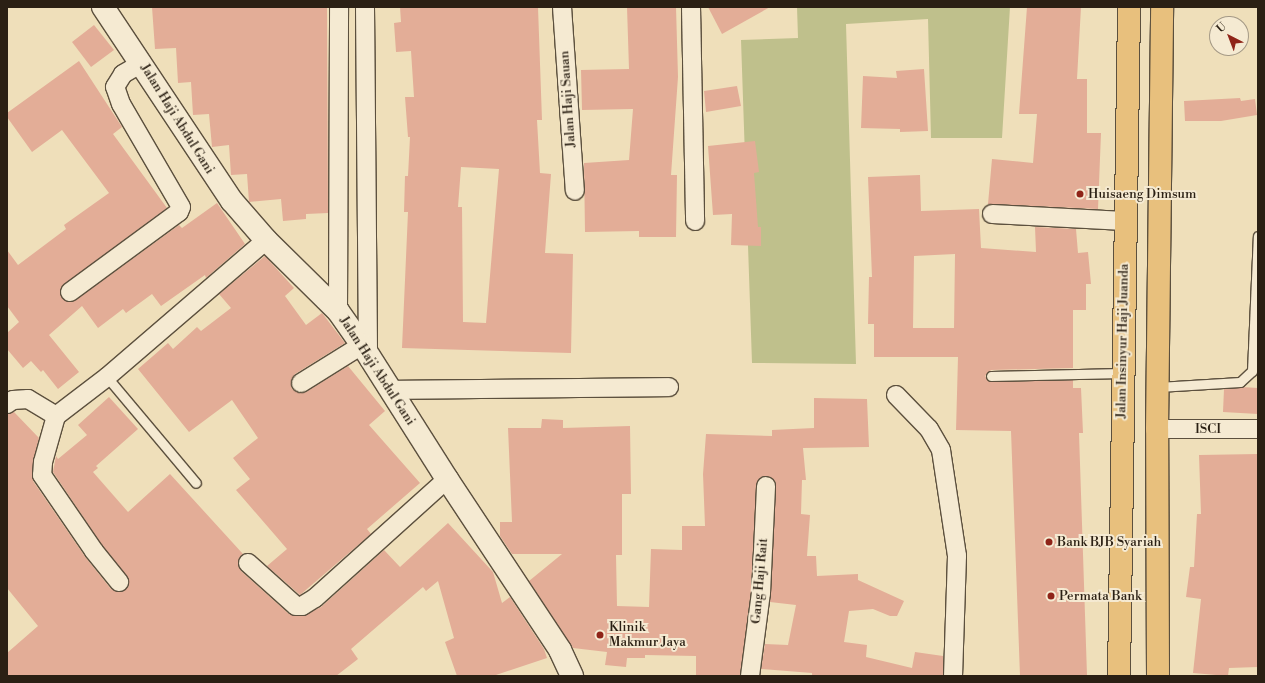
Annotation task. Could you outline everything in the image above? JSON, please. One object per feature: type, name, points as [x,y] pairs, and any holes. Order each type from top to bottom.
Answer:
[{"type":"highway","name":"Jalan Insinyur Haji Juanda","points":[[1119,676],[1122,373],[1129,7]]},
{"type":"highway","points":[[1158,676],[1157,429],[1162,7]]},
{"type":"street","name":"Jalan Haji Abdul Gani","points":[[103,7],[142,63],[215,179],[266,240],[338,311],[365,349],[447,480],[560,650],[572,676]]},
{"type":"street","points":[[338,311],[339,7]]},
{"type":"street","points":[[301,383],[365,349],[365,7]]},
{"type":"street","name":"Jalan Haji Sauan","points":[[562,7],[574,191]]},
{"type":"street","points":[[691,7],[695,221]]},
{"type":"street","points":[[70,292],[179,212],[181,207],[121,104],[115,87],[123,74],[142,63]]},
{"type":"street","points":[[992,214],[1125,221]]},
{"type":"street","points":[[119,582],[94,551],[42,475],[43,462],[56,416],[107,377],[266,240]]},
{"type":"street","points":[[390,390],[668,387]]},
{"type":"street","points":[[896,395],[929,429],[942,450],[957,556],[953,676]]},
{"type":"street","points":[[7,404],[12,400],[28,400],[56,416]]},
{"type":"street","name":"ISCI","points":[[1157,429],[1258,429]]},
{"type":"street","points":[[248,563],[296,606],[302,606],[315,598],[447,480]]},
{"type":"street","name":"Gang Haji Rait","points":[[750,676],[761,593],[766,486]]},
{"type":"lane","points":[[1158,387],[1240,382],[1252,371],[1258,236]]},
{"type":"lane","points":[[991,376],[1122,373]]},
{"type":"lane","points":[[107,377],[196,483]]},
{"type":"green space","points":[[797,7],[1010,7],[1002,138],[931,138],[928,19],[846,24],[856,364],[752,363],[741,40],[798,38]]},
{"type":"building","points":[[152,7],[327,7],[328,213],[306,214],[306,219],[283,221],[281,199],[249,202],[247,174],[231,175],[229,145],[212,147],[209,114],[193,115],[191,82],[178,83],[176,48],[155,49]]},
{"type":"building","points":[[400,7],[538,7],[542,120],[537,120],[540,173],[551,174],[545,253],[573,254],[571,353],[402,348],[408,212],[404,212],[405,176],[408,176],[410,137],[408,137],[405,97],[414,97],[411,51],[396,52],[394,23],[401,22]],"holes":[[[461,167],[499,169],[486,323],[463,322],[462,207],[458,207]]]},
{"type":"building","points":[[627,7],[676,7],[678,77],[671,175],[677,175],[676,237],[639,237],[639,231],[585,232],[584,163],[629,160],[633,109],[582,110],[581,70],[629,69]]},
{"type":"building","points":[[708,7],[770,7],[722,34]]},
{"type":"building","points":[[1027,7],[1081,7],[1077,79],[1087,79],[1087,133],[1101,133],[1098,209],[988,204],[992,159],[1033,163],[1037,114],[1019,114]]},
{"type":"building","points":[[94,25],[114,50],[91,67],[72,42]]},
{"type":"building","points":[[79,61],[122,127],[113,134],[167,208],[64,284],[60,293],[62,298],[71,302],[76,300],[179,225],[182,228],[217,203],[245,244],[206,278],[205,275],[161,306],[152,294],[126,313],[123,309],[98,328],[82,306],[49,335],[79,372],[58,389],[43,370],[41,372],[31,361],[23,368],[7,349],[7,333],[19,322],[7,306],[7,250],[18,265],[66,229],[64,225],[109,193],[62,130],[32,152],[7,117],[7,113]]},
{"type":"building","points":[[924,69],[928,131],[900,132],[900,129],[861,128],[863,76],[897,78],[896,71]]},
{"type":"building","points":[[737,86],[741,106],[706,112],[704,91]]},
{"type":"building","points":[[1240,98],[1241,101],[1255,99],[1257,115],[1221,121],[1185,121],[1184,101]]},
{"type":"building","points":[[755,141],[759,172],[754,173],[758,227],[761,227],[761,246],[731,245],[732,214],[713,215],[708,146]]},
{"type":"building","points":[[920,175],[921,211],[979,209],[981,248],[1036,252],[1035,227],[1076,229],[1078,253],[1088,252],[1091,284],[1086,284],[1086,310],[1073,310],[1073,368],[991,370],[985,376],[991,382],[1073,380],[1073,388],[1081,388],[1083,433],[1079,433],[1087,675],[1020,676],[1011,431],[956,430],[958,357],[874,357],[874,324],[868,324],[869,277],[872,277],[868,177]],"holes":[[[955,254],[954,328],[913,328],[914,256]]]},
{"type":"building","points":[[265,256],[294,288],[285,296],[306,325],[322,313],[345,343],[295,374],[291,383],[292,389],[301,393],[306,392],[348,366],[385,411],[369,425],[420,483],[367,529],[371,534],[300,595],[267,566],[287,549],[236,490],[250,479],[233,458],[258,438],[232,400],[189,432],[138,369],[168,343],[173,349],[197,327],[201,331],[231,308],[219,294]]},
{"type":"building","points":[[1242,387],[1258,388],[1258,414],[1223,412],[1224,389]]},
{"type":"building","points":[[109,397],[138,429],[96,466],[98,468],[93,472],[128,512],[170,474],[243,554],[238,561],[241,571],[289,614],[302,616],[321,607],[384,550],[400,567],[448,523],[493,572],[502,603],[510,597],[544,649],[547,658],[493,676],[457,676],[445,642],[454,638],[438,581],[426,591],[423,587],[351,649],[358,659],[336,676],[7,676],[7,653],[38,626],[7,588],[7,414],[14,412],[39,438],[33,461],[33,481],[86,558],[111,589],[121,592],[129,586],[127,576],[102,545],[53,472],[56,456],[58,459],[87,435],[78,425]]},
{"type":"building","points":[[814,398],[867,399],[869,447],[803,448],[806,480],[802,480],[801,514],[810,515],[807,556],[816,556],[817,576],[858,574],[858,580],[904,601],[897,616],[890,616],[873,609],[849,611],[844,642],[867,645],[866,657],[912,668],[915,652],[943,656],[943,676],[812,676],[812,673],[761,669],[765,644],[788,645],[796,605],[770,602],[776,486],[775,481],[767,476],[761,477],[756,486],[751,592],[740,675],[696,676],[696,656],[645,655],[645,658],[627,658],[626,667],[605,665],[607,652],[573,648],[529,581],[562,554],[512,554],[500,536],[500,522],[512,522],[508,428],[541,428],[542,419],[563,420],[563,428],[630,426],[631,494],[622,494],[622,555],[616,555],[617,606],[649,607],[651,549],[682,550],[682,526],[705,526],[703,474],[706,434],[772,436],[772,430],[814,428]]},
{"type":"building","points":[[1258,454],[1258,667],[1229,668],[1228,676],[1193,673],[1201,599],[1186,597],[1190,567],[1194,567],[1197,514],[1201,514],[1199,455]]},
{"type":"place","name":"Huisaeng Dimsum","points":[[1080,194]]},
{"type":"place","name":"Bank BJB Syariah","points":[[1049,542]]},
{"type":"place","name":"Permata Bank","points":[[1051,596]]},
{"type":"place","name":"Klinik Makmur Jaya","points":[[600,635]]}]
